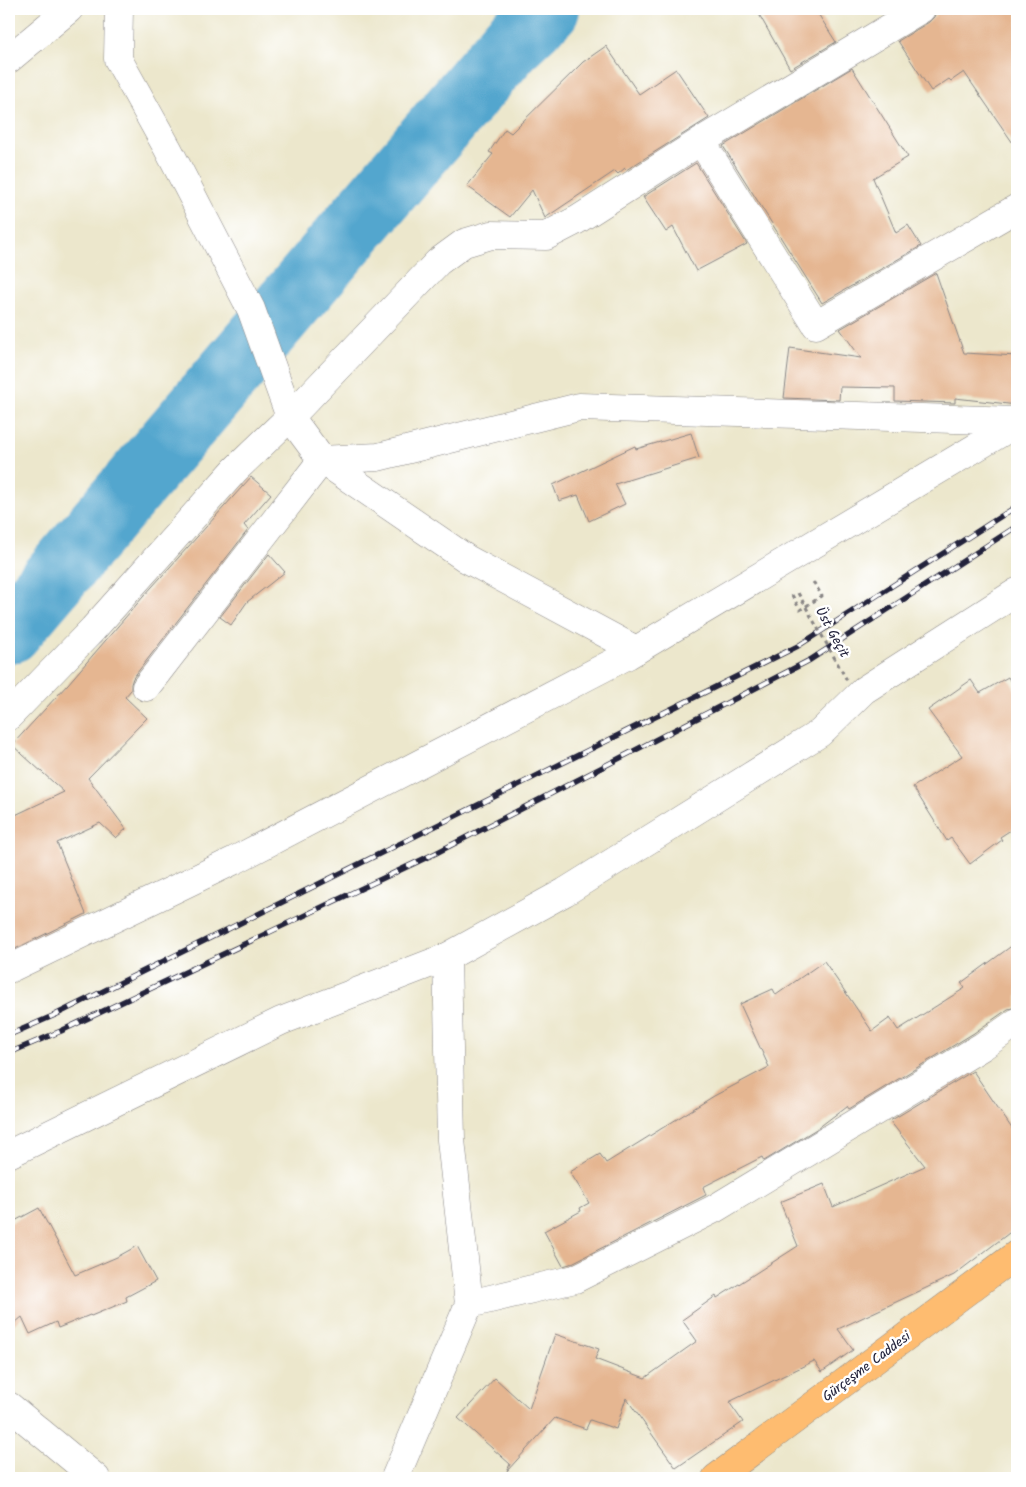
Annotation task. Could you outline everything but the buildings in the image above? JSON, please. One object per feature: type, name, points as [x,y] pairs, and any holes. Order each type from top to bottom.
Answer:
[{"type":"main road","name":"Gürçeşme Caddesi","points":[[716,1478],[1017,1254]]},
{"type":"street","points":[[9,59],[68,9]]},
{"type":"street","points":[[119,9],[118,59],[168,149],[250,309],[286,408],[322,460],[467,559],[636,650]]},
{"type":"street","points":[[9,716],[93,628],[235,470],[286,408],[438,262],[464,243],[491,235],[546,236],[577,220],[701,141],[921,9]]},
{"type":"street","points":[[701,141],[816,325],[1017,208]]},
{"type":"street","points":[[146,687],[322,460],[378,457],[579,407],[1017,422]]},
{"type":"street","points":[[9,970],[235,860],[636,650],[1017,422]]},
{"type":"street","points":[[9,1154],[281,1021],[447,957],[565,892],[820,733],[864,690],[1017,592]]},
{"type":"street","points":[[395,1478],[468,1304],[451,1140],[447,957]]},
{"type":"street","points":[[468,1304],[575,1279],[714,1209],[984,1046],[1017,1022]]},
{"type":"street","points":[[9,1406],[96,1478]]},
{"type":"path","points":[[800,610],[822,596],[814,584],[806,588]]},
{"type":"path","name":"Üst Geçit","points":[[798,593],[848,682]]},
{"type":"waterway","points":[[9,631],[513,41],[547,9]]},
{"type":"railway","points":[[9,1035],[55,1015],[798,646],[1017,506]]},
{"type":"railway","points":[[9,1053],[61,1031],[436,853],[810,660],[1017,526]]}]
